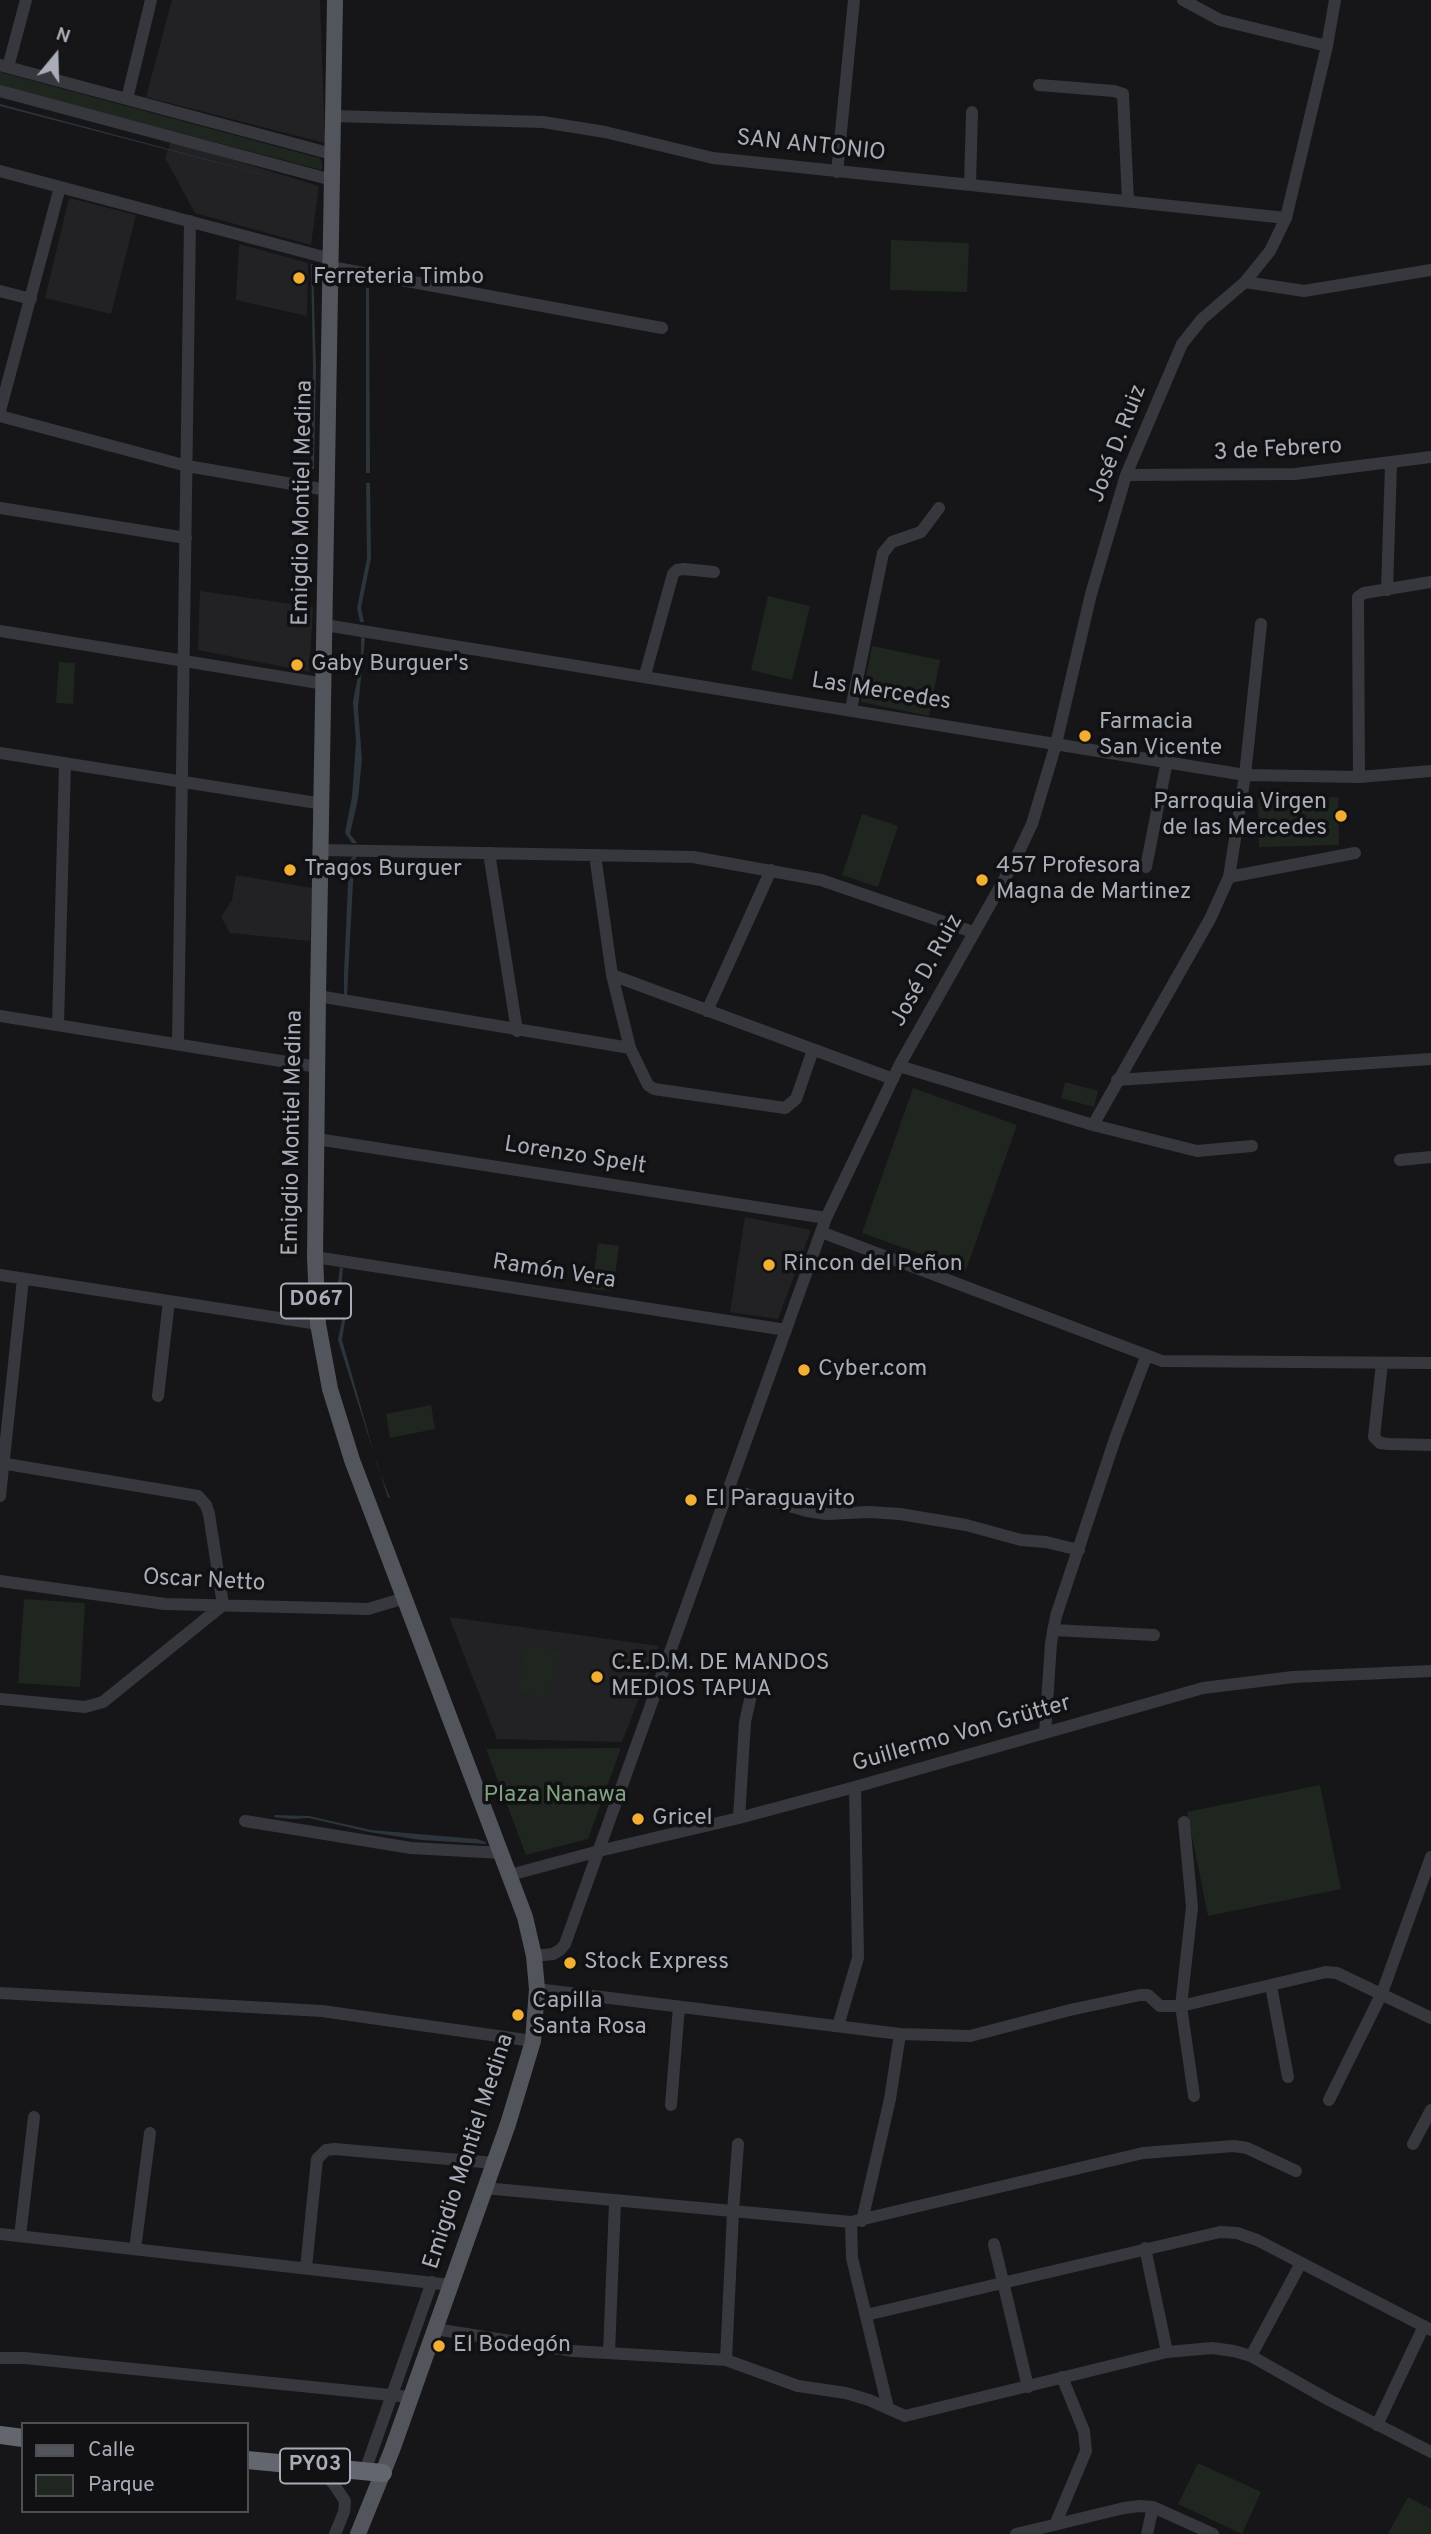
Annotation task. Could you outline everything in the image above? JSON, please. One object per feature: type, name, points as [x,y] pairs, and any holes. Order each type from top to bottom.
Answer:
[{"type":"highway","points":[[0,2435],[21,2438]]},
{"type":"highway","name":"PY03","points":[[248,2460],[374,2472]]},
{"type":"main road","name":"Emigdio Montiel Medina","points":[[335,0],[318,996],[315,1257],[318,1324],[334,1406],[529,1930],[537,1989],[533,2040],[522,2079],[392,2450],[374,2472],[358,2534]]},
{"type":"street","points":[[26,0],[4,66],[332,153]]},
{"type":"street","points":[[127,99],[151,0]]},
{"type":"street","points":[[837,172],[854,0]]},
{"type":"street","points":[[1183,0],[1220,20],[1238,26],[1326,47]]},
{"type":"street","name":"José D. Ruiz","points":[[534,1956],[553,1954],[560,1951],[565,1944],[826,1218],[900,1066],[1014,862],[1032,824],[1056,744],[1091,594],[1126,475],[1182,344],[1202,319],[1245,282],[1270,251],[1286,218],[1335,0]]},
{"type":"street","points":[[1039,85],[1123,94],[1128,201]]},
{"type":"street","points":[[0,91],[332,180]]},
{"type":"street","points":[[970,185],[972,112]]},
{"type":"street","name":"SAN ANTONIO","points":[[333,116],[543,122],[605,132],[713,158],[1286,218]]},
{"type":"street","points":[[0,171],[190,221],[331,263],[662,328]]},
{"type":"street","points":[[0,411],[60,187]]},
{"type":"street","points":[[178,1044],[190,221]]},
{"type":"street","points":[[1245,282],[1304,291],[1431,270]]},
{"type":"street","points":[[0,291],[31,299]]},
{"type":"street","points":[[0,416],[187,466],[327,490]]},
{"type":"street","name":"3 de Febrero","points":[[1126,475],[1295,474],[1431,457]]},
{"type":"street","points":[[1387,590],[1391,464]]},
{"type":"street","points":[[0,508],[186,538]]},
{"type":"street","points":[[851,709],[883,553],[892,542],[921,532],[939,508]]},
{"type":"street","points":[[645,675],[673,574],[684,569],[714,572]]},
{"type":"street","points":[[1359,777],[1358,597],[1364,593],[1431,582]]},
{"type":"street","points":[[1093,1125],[1210,919],[1229,877],[1245,775],[1261,624]]},
{"type":"street","name":"Las Mercedes","points":[[325,625],[645,675],[1245,775],[1359,777],[1431,771]]},
{"type":"street","points":[[0,631],[324,684]]},
{"type":"street","points":[[0,752],[323,804]]},
{"type":"street","points":[[1146,867],[1167,761]]},
{"type":"street","points":[[58,1025],[65,763]]},
{"type":"street","points":[[322,850],[693,857],[821,880],[974,932]]},
{"type":"street","points":[[489,853],[516,1031]]},
{"type":"street","points":[[1229,877],[1355,853]]},
{"type":"street","points":[[595,855],[612,975],[630,1048],[642,1077],[654,1088],[785,1108],[792,1105],[796,1099],[813,1050]]},
{"type":"street","points":[[707,1011],[771,870]]},
{"type":"street","points":[[612,975],[893,1080]]},
{"type":"street","points":[[318,996],[630,1048]]},
{"type":"street","points":[[0,1016],[318,1067]]},
{"type":"street","points":[[1117,1080],[1431,1059]]},
{"type":"street","points":[[900,1066],[1093,1125],[1197,1151],[1252,1146]]},
{"type":"street","name":"Lorenzo Spelt","points":[[317,1139],[826,1218]]},
{"type":"street","points":[[1400,1160],[1431,1157]]},
{"type":"street","points":[[821,1232],[1162,1361],[1431,1363]]},
{"type":"street","name":"Ramón Vera","points":[[315,1257],[786,1330]]},
{"type":"street","points":[[0,1275],[318,1324]]},
{"type":"street","points":[[0,1496],[23,1279]]},
{"type":"street","points":[[159,1396],[169,1301]]},
{"type":"street","points":[[1045,1733],[1053,1630],[1116,1436],[1146,1357]]},
{"type":"street","points":[[1382,1363],[1374,1437],[1380,1443],[1431,1445]]},
{"type":"street","points":[[0,1699],[85,1707],[103,1702],[223,1605],[209,1514],[198,1496],[2,1464]]},
{"type":"street","points":[[728,1489],[817,1513],[869,1511],[900,1514],[967,1525],[1021,1540],[1046,1542],[1079,1550]]},
{"type":"street","name":"Oscar Netto","points":[[0,1581],[165,1604],[368,1609],[405,1598]]},
{"type":"street","points":[[1053,1630],[1154,1635]]},
{"type":"street","name":"Guillermo Von Grütter","points":[[510,1875],[855,1787],[1203,1688],[1293,1677],[1431,1671]]},
{"type":"street","points":[[739,1818],[744,1721],[754,1682]]},
{"type":"street","points":[[838,2026],[858,1958],[855,1787]]},
{"type":"street","points":[[245,1821],[411,1848],[502,1853]]},
{"type":"street","points":[[1184,1822],[1192,1908],[1181,2006],[1194,2096]]},
{"type":"street","points":[[1329,2100],[1382,1993],[1431,1857]]},
{"type":"street","points":[[537,1989],[900,2035],[970,2036],[1070,2010],[1144,1995],[1150,1996],[1160,2006],[1181,2006],[1326,1972],[1337,1973],[1431,2018]]},
{"type":"street","points":[[1271,1986],[1288,2077]]},
{"type":"street","points":[[0,1993],[322,2011],[533,2040]]},
{"type":"street","points":[[671,2105],[679,2007]]},
{"type":"street","points":[[888,2408],[852,2258],[857,2222],[890,2099],[900,2035]]},
{"type":"street","points":[[1413,2144],[1431,2110]]},
{"type":"street","points":[[20,2236],[34,2117]]},
{"type":"street","points":[[135,2249],[150,2133]]},
{"type":"street","points":[[726,2360],[738,2144]]},
{"type":"street","points":[[484,2188],[857,2222],[1143,2153],[1234,2146],[1247,2148],[1296,2171]]},
{"type":"street","points":[[306,2268],[317,2159],[326,2150],[494,2163]]},
{"type":"street","points":[[609,2353],[615,2202]]},
{"type":"street","points":[[866,2315],[1209,2233],[1237,2233],[1257,2240],[1428,2328],[1377,2425]]},
{"type":"street","points":[[0,2234],[451,2284]]},
{"type":"street","points":[[994,2244],[1028,2386]]},
{"type":"street","points":[[1145,2248],[1167,2352]]},
{"type":"street","points":[[1251,2356],[1301,2263]]},
{"type":"street","points":[[374,2472],[375,2443],[432,2282]]},
{"type":"street","points":[[435,2329],[573,2351],[726,2360],[798,2386],[846,2393],[905,2416],[1167,2352],[1212,2348],[1251,2356],[1431,2452]]},
{"type":"street","points":[[0,2358],[25,2358],[410,2397]]},
{"type":"street","points":[[1055,2525],[1086,2451],[1083,2431],[1062,2377]]},
{"type":"street","points":[[375,2443],[392,2450]]},
{"type":"street","points":[[314,2466],[333,2483],[345,2501],[344,2512],[335,2534]]},
{"type":"street","points":[[1147,2534],[1153,2507]]},
{"type":"street","points":[[1016,2534],[1124,2508],[1153,2507],[1213,2534]]},
{"type":"shaded area","points":[[172,0],[320,0],[325,143],[146,97]]},
{"type":"shaded area","points":[[0,104],[299,184],[0,106]]},
{"type":"shaded area","points":[[171,141],[319,186],[311,245],[195,213],[165,158]]},
{"type":"shaded area","points":[[69,198],[136,215],[111,314],[45,298]]},
{"type":"shaded area","points":[[239,244],[308,263],[307,316],[236,300]]},
{"type":"shaded area","points":[[311,264],[316,367],[314,469],[311,469]]},
{"type":"shaded area","points":[[366,288],[369,288],[370,473],[366,473]]},
{"type":"shaded area","points":[[366,483],[370,483],[371,558],[361,608],[364,622],[360,622],[357,608],[367,558]]},
{"type":"shaded area","points":[[200,591],[313,607],[309,672],[198,650]]},
{"type":"shaded area","points":[[361,637],[365,638],[358,708],[362,759],[358,799],[350,834],[357,843],[352,843],[345,833],[352,797],[356,742],[353,702],[361,660]]},
{"type":"shaded area","points":[[354,855],[357,856],[354,863],[347,997],[344,996],[344,973],[349,862]]},
{"type":"shaded area","points":[[236,875],[312,888],[310,941],[230,933],[221,917],[232,900]]},
{"type":"shaded area","points":[[745,1217],[811,1230],[778,1319],[730,1312]]},
{"type":"shaded area","points":[[340,1267],[343,1268],[341,1291],[347,1308],[342,1340],[374,1454],[338,1340],[344,1310],[337,1290]]},
{"type":"shaded area","points":[[449,1617],[659,1646],[622,1742],[497,1739]]},
{"type":"shaded area","points":[[309,1816],[371,1830],[477,1839],[486,1844],[421,1840],[369,1832],[309,1818],[292,1819],[274,1817]]},
{"type":"green space","points":[[0,72],[319,158],[322,170],[0,86]]},
{"type":"green space","points":[[891,240],[969,243],[967,292],[890,290]]},
{"type":"green space","points":[[768,596],[810,606],[792,680],[751,670]]},
{"type":"green space","points":[[872,646],[940,660],[929,716],[861,702]]},
{"type":"green space","points":[[59,662],[75,663],[73,704],[56,703]]},
{"type":"green space","points":[[1338,797],[1339,845],[1259,847],[1258,799]]},
{"type":"green space","points":[[862,814],[898,826],[878,887],[842,875]]},
{"type":"green space","points":[[1065,1082],[1098,1091],[1094,1107],[1061,1098]]},
{"type":"green space","points":[[913,1088],[1017,1125],[966,1270],[862,1233]]},
{"type":"green space","points":[[598,1243],[619,1246],[613,1291],[592,1289]]},
{"type":"green space","points":[[431,1405],[435,1429],[390,1438],[386,1414]]},
{"type":"green space","points":[[24,1599],[85,1603],[80,1687],[18,1683]]},
{"type":"green space","points":[[528,1644],[561,1653],[548,1699],[516,1690]]},
{"type":"green space","name":"Plaza Nanawa","points":[[621,1748],[588,1839],[526,1855],[486,1749]]},
{"type":"green space","points":[[1320,1785],[1341,1889],[1208,1916],[1187,1812]]},
{"type":"green space","points":[[1198,2463],[1261,2492],[1242,2534],[1178,2504]]},
{"type":"green space","points":[[1408,2497],[1431,2509],[1431,2534],[1388,2534]]},
{"type":"place","name":"Ferreteria Timbo","points":[[299,278]]},
{"type":"place","name":"Gaby Burguer's","points":[[297,665]]},
{"type":"place","name":"Farmacia San Vicente","points":[[1085,736]]},
{"type":"place","name":"Parroquia Virgen de las Mercedes","points":[[1341,816]]},
{"type":"place","name":"Tragos Burguer","points":[[290,870]]},
{"type":"place","name":"457 Profesora Magna de Martinez","points":[[982,880]]},
{"type":"place","name":"Rincon del Peñon","points":[[769,1265]]},
{"type":"place","name":"Cyber.com","points":[[804,1370]]},
{"type":"place","name":"El Paraguayito","points":[[691,1500]]},
{"type":"place","name":"C.E.D.M. DE MANDOS MEDIOS TAPUA","points":[[597,1677]]},
{"type":"place","name":"Gricel","points":[[638,1819]]},
{"type":"place","name":"Stock Express","points":[[570,1963]]},
{"type":"place","name":"Capilla Santa Rosa","points":[[518,2015]]},
{"type":"place","name":"El Bodegón","points":[[439,2346]]}]
